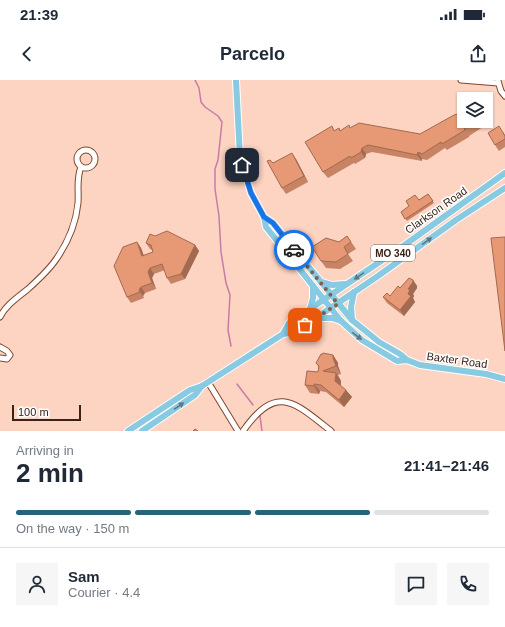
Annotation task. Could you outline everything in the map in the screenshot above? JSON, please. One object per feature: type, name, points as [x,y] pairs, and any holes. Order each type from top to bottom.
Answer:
[{"type":"main road","name":"Baxter Road","points":[[236,80],[240,157],[251,193],[264,217],[266,227],[341,321],[362,340],[397,361],[407,360]]},
{"type":"main road","name":"Clarkson Road","points":[[283,334],[289,323],[399,249],[505,173]]},
{"type":"main road","name":"Clarkson Road","points":[[128,431],[190,390],[205,384],[283,334],[295,332],[338,304],[450,224],[505,188]]},
{"type":"main road","name":"Baxter Road","points":[[264,217],[273,223],[352,320],[379,342],[400,354],[407,360],[420,365],[493,375],[505,379]]},
{"type":"main road","points":[[321,282],[332,286],[346,284]]},
{"type":"main road","points":[[310,309],[313,298],[313,286]]},
{"type":"main road","points":[[352,320],[350,307],[354,292]]},
{"type":"main road","points":[[316,318],[332,318],[341,321]]},
{"type":"main road","name":"Clarkson Road","points":[[142,431],[195,395],[205,384]]},
{"type":"main road","points":[[152,424],[158,411]]},
{"type":"street","points":[[461,80],[498,82],[505,96]]},
{"type":"street","points":[[0,317],[9,304],[27,290],[57,258],[74,224],[78,197],[78,175],[81,167]]},
{"type":"street","points":[[0,347],[10,355],[7,359],[0,358]]},
{"type":"street","points":[[205,384],[238,431]]},
{"type":"street","points":[[243,431],[252,419],[266,406],[284,402],[294,404],[304,410],[332,431]]},
{"type":"building","points":[[457,114],[457,128],[466,128],[464,129],[465,130],[442,144],[441,142],[422,154],[418,152],[417,155],[368,145],[362,148],[361,152],[351,158],[350,156],[323,172],[305,142],[332,126],[334,131],[339,128],[340,131],[349,125],[350,128],[359,123],[420,134]]},
{"type":"building","points":[[499,126],[505,136],[505,139],[495,145],[488,133]]},
{"type":"building","points":[[292,153],[304,176],[282,188],[267,161],[270,160],[273,163]]},
{"type":"building","points":[[428,194],[433,201],[405,219],[401,212],[409,206],[406,201],[415,195],[419,200]]},
{"type":"building","points":[[167,231],[195,245],[181,274],[167,278],[162,264],[150,268],[148,272],[152,283],[141,287],[139,290],[140,292],[127,297],[114,266],[123,247],[137,242],[142,256],[153,252],[151,245],[146,243],[150,234],[155,236]]},
{"type":"building","points":[[347,236],[351,242],[344,247],[348,254],[336,262],[321,261],[312,247],[326,238],[339,242]]},
{"type":"building","points":[[505,237],[505,351],[491,238]]},
{"type":"building","points":[[409,278],[413,280],[408,289],[410,290],[408,294],[411,296],[400,310],[383,297],[387,293],[390,296],[398,286],[400,288]]},
{"type":"building","points":[[323,353],[333,355],[336,366],[323,371],[336,373],[335,381],[346,390],[339,400],[321,385],[305,385],[307,371],[318,372],[319,366],[316,363]]},
{"type":"waterway","points":[[195,80],[199,88],[201,102],[205,107],[218,116],[222,122],[218,160],[215,169],[215,189],[219,216],[221,252],[226,283],[230,295],[228,330],[231,346]]},
{"type":"waterway","points":[[237,384],[253,405]]},
{"type":"waterway","points":[[260,416],[262,431]]},
{"type":"way so far","points":[[294,250],[338,304],[305,325]]},
{"type":"route","points":[[242,165],[251,193],[264,217],[273,223],[294,250]]}]
